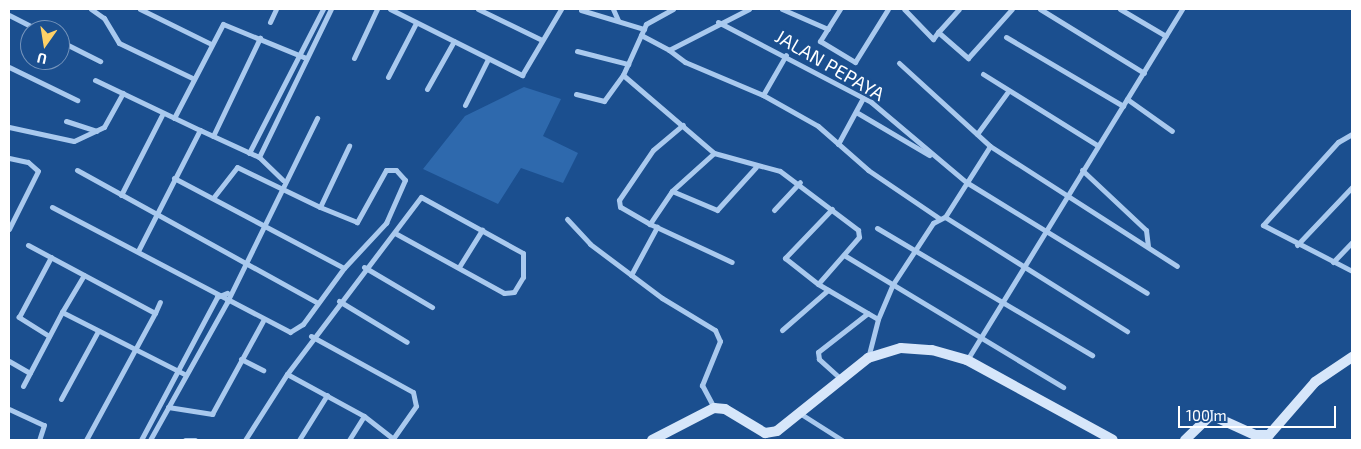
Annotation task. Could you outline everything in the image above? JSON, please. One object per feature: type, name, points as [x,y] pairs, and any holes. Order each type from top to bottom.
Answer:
[{"type":"street","points":[[10,9],[9,14],[20,20]]},
{"type":"street","points":[[91,9],[102,15],[119,43],[194,79]]},
{"type":"street","points":[[102,15],[105,9]]},
{"type":"street","points":[[140,9],[211,44]]},
{"type":"street","points":[[270,22],[276,9]]},
{"type":"street","points":[[249,153],[324,9]]},
{"type":"street","points":[[259,157],[331,9]]},
{"type":"street","points":[[354,58],[377,9]]},
{"type":"street","points":[[390,9],[522,75],[560,9]]},
{"type":"street","points":[[478,9],[542,40]]},
{"type":"street","points":[[613,9],[618,20]]},
{"type":"street","points":[[653,9],[656,16]]},
{"type":"street","points":[[576,94],[604,101],[623,74],[644,30],[656,16],[673,9]]},
{"type":"street","points":[[669,50],[718,22],[749,9]]},
{"type":"street","points":[[782,9],[828,29]]},
{"type":"street","points":[[840,9],[820,40],[854,62],[888,9]]},
{"type":"street","points":[[904,9],[933,38],[959,9]]},
{"type":"street","points":[[938,32],[968,58],[1012,9]]},
{"type":"street","points":[[1040,9],[1144,73]]},
{"type":"street","points":[[1120,9],[1166,36]]},
{"type":"street","points":[[967,360],[1182,9]]},
{"type":"street","points":[[581,10],[618,20],[644,30]]},
{"type":"street","name":"JALAN PEPAYA","points":[[718,22],[786,55],[863,98],[966,182],[1147,292]]},
{"type":"street","points":[[388,77],[416,23]]},
{"type":"street","points":[[174,118],[223,24],[309,53]]},
{"type":"street","points":[[641,35],[669,50],[685,62],[763,95],[818,126],[868,170],[939,218],[945,217],[1025,265],[1127,331]]},
{"type":"street","points":[[1006,37],[1123,106]]},
{"type":"street","points":[[213,136],[260,38]]},
{"type":"street","points":[[427,89],[454,41]]},
{"type":"street","points":[[70,46],[100,61]]},
{"type":"street","points":[[577,51],[628,64]]},
{"type":"street","points":[[763,95],[786,55]]},
{"type":"street","points":[[465,105],[488,59]]},
{"type":"street","points":[[899,63],[990,146],[1068,194],[1178,266]]},
{"type":"street","points":[[9,67],[77,100]]},
{"type":"street","points":[[623,74],[714,153],[756,167],[780,171],[800,182],[858,230],[859,237],[818,284]]},
{"type":"street","points":[[983,74],[1007,93],[1097,145]]},
{"type":"street","points":[[95,80],[259,157],[284,180]]},
{"type":"street","points":[[9,127],[69,142],[97,131],[112,117],[123,93]]},
{"type":"street","points":[[977,134],[1007,93]]},
{"type":"street","points":[[838,144],[863,98]]},
{"type":"street","points":[[1127,99],[1172,131]]},
{"type":"street","points":[[856,112],[943,163]]},
{"type":"street","points":[[121,195],[163,113]]},
{"type":"street","points":[[150,440],[227,302],[227,293],[244,263],[262,223],[282,190],[284,180],[317,118]]},
{"type":"street","points":[[66,121],[97,131]]},
{"type":"street","points":[[683,125],[653,150],[619,200],[620,207],[650,224],[732,262]]},
{"type":"street","points":[[138,251],[200,130]]},
{"type":"street","points":[[1352,134],[1338,142],[1264,221],[1267,228],[1297,245],[1352,271]]},
{"type":"street","points":[[320,207],[349,146]]},
{"type":"street","points":[[945,217],[990,146]]},
{"type":"street","points":[[650,224],[672,191],[714,153]]},
{"type":"street","points":[[9,158],[28,162],[38,171],[9,229]]},
{"type":"street","points":[[52,207],[138,251],[217,297],[263,321],[294,331],[344,268],[392,215],[405,180],[396,170],[386,170],[357,222],[282,190],[238,167],[213,198]]},
{"type":"street","points":[[672,191],[717,210],[756,167]]},
{"type":"street","points":[[77,170],[155,215],[318,303]]},
{"type":"street","points":[[1082,170],[1146,230],[1148,246]]},
{"type":"street","points":[[174,178],[344,268]]},
{"type":"street","points":[[774,210],[800,182]]},
{"type":"street","points":[[1297,245],[1352,186]]},
{"type":"street","points":[[245,440],[312,336],[364,267],[395,233],[423,197],[523,253],[526,263],[518,286],[504,293],[395,233]]},
{"type":"street","points":[[832,208],[785,258],[818,284],[878,319]]},
{"type":"street","points":[[868,358],[878,319],[893,284],[939,218]]},
{"type":"street","points":[[567,219],[590,244],[631,275],[718,335],[702,385],[714,408]]},
{"type":"street","points":[[631,275],[657,227]]},
{"type":"street","points":[[877,228],[1004,300],[1092,355]]},
{"type":"street","points":[[459,267],[482,230]]},
{"type":"street","points":[[1333,262],[1352,242]]},
{"type":"street","points":[[28,245],[155,313]]},
{"type":"street","points":[[844,255],[1063,387]]},
{"type":"street","points":[[49,336],[18,317],[51,257]]},
{"type":"street","points":[[364,267],[432,307]]},
{"type":"street","points":[[23,386],[84,275]]},
{"type":"street","points":[[782,330],[828,290]]},
{"type":"street","points":[[141,440],[217,297],[227,293]]},
{"type":"street","points":[[86,440],[160,302]]},
{"type":"street","points":[[339,302],[407,342]]},
{"type":"street","points":[[62,312],[186,375]]},
{"type":"street","points":[[841,379],[819,359],[818,352],[868,313]]},
{"type":"street","points":[[168,407],[209,416],[263,321]]},
{"type":"street","points":[[61,399],[98,331]]},
{"type":"street","points":[[287,374],[364,416],[395,438],[416,406],[413,392],[312,336]]},
{"type":"street","points":[[652,440],[714,408],[725,409],[765,437],[801,414],[868,358],[887,349],[918,349],[967,360],[1113,440]]},
{"type":"street","points":[[1185,440],[1211,415],[1255,435],[1269,435],[1315,382],[1352,357]]},
{"type":"street","points":[[240,359],[262,370]]},
{"type":"street","points":[[9,361],[30,374]]},
{"type":"street","points":[[300,440],[327,396]]},
{"type":"street","points":[[9,409],[44,425],[39,440]]},
{"type":"street","points":[[801,414],[842,440]]},
{"type":"street","points":[[349,440],[364,416]]},
{"type":"street","points":[[185,440],[195,440]]},
{"type":"shaded area","points":[[524,87],[561,99],[543,136],[578,153],[563,183],[521,168],[498,204],[423,169],[465,116]]}]
